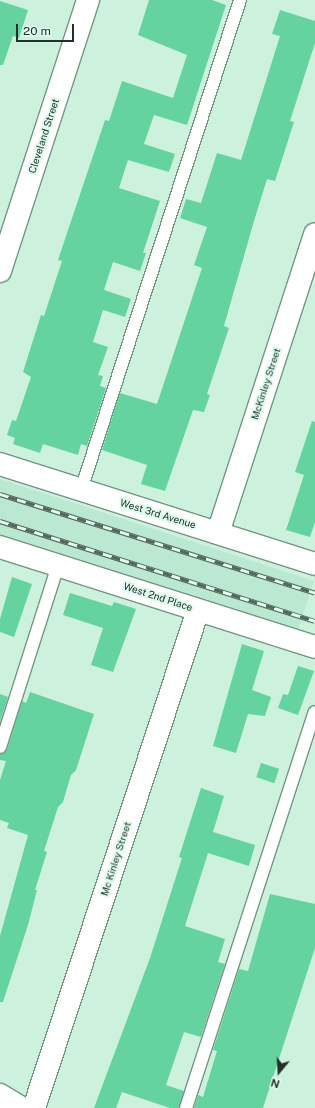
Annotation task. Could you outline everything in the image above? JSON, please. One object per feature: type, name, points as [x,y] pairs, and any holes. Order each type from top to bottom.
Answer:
[{"type":"street","name":"Cleveland Street","points":[[0,271],[88,0]]},
{"type":"street","name":"McKinley Street","points":[[218,533],[315,234]]},
{"type":"street","name":"West 3rd Avenue","points":[[0,464],[315,564]]},
{"type":"street","name":"West 2nd Place","points":[[0,547],[315,647]]},
{"type":"street","name":"Mc Kinley Street","points":[[34,1108],[198,610]]},
{"type":"street","points":[[0,1095],[22,1108]]},
{"type":"lane","points":[[81,490],[240,0]]},
{"type":"lane","points":[[0,747],[58,565]]},
{"type":"lane","points":[[186,1108],[315,712]]},
{"type":"shaded area","points":[[0,479],[314,581],[297,633],[0,537]]},
{"type":"building","points":[[149,0],[212,0],[226,5],[187,125],[154,115],[144,144],[175,154],[169,172],[128,160],[119,188],[160,201],[143,253],[146,253],[140,271],[113,262],[104,290],[131,299],[125,317],[103,310],[93,342],[108,347],[98,375],[103,376],[100,386],[106,388],[87,446],[81,444],[78,455],[43,444],[40,453],[13,444],[15,438],[7,435],[12,420],[16,421],[31,377],[23,372],[41,315],[44,316],[62,261],[58,260],[105,120],[109,121],[122,81],[173,98],[187,55],[138,35]]},
{"type":"building","points":[[0,1],[28,10],[19,38],[13,36],[3,65],[0,65]]},
{"type":"building","points":[[280,10],[315,21],[315,43],[290,121],[294,122],[275,181],[267,179],[254,221],[224,326],[229,328],[207,394],[210,395],[204,412],[193,410],[165,491],[141,484],[147,465],[102,450],[120,393],[157,404],[202,268],[194,265],[207,227],[180,218],[186,199],[201,203],[217,153],[241,160],[280,36],[272,34]]},
{"type":"building","points":[[312,421],[315,422],[315,522],[310,537],[286,530],[304,475],[295,472]]},
{"type":"building","points":[[12,577],[32,584],[14,637],[0,632],[0,619]]},
{"type":"building","points":[[70,593],[112,606],[114,602],[136,609],[113,672],[91,665],[103,628],[63,615]]},
{"type":"building","points":[[242,644],[264,651],[252,690],[271,697],[265,716],[248,714],[236,753],[213,746]]},
{"type":"building","points":[[298,666],[314,671],[298,715],[278,708],[283,694],[288,695]]},
{"type":"building","points":[[30,692],[94,714],[76,770],[71,775],[63,802],[58,807],[44,851],[47,852],[35,890],[37,890],[28,925],[3,1002],[0,1002],[0,936],[28,835],[7,828],[9,823],[0,820],[0,780],[6,761],[0,760],[0,754],[7,749],[22,701],[26,703]]},
{"type":"building","points":[[0,694],[8,697],[0,722]]},
{"type":"building","points":[[261,763],[279,769],[274,783],[256,777]]},
{"type":"building","points":[[201,788],[224,796],[213,832],[255,845],[249,866],[208,853],[185,926],[225,939],[218,962],[225,964],[201,1037],[184,1032],[166,1085],[184,1091],[179,1108],[170,1108],[122,1092],[116,1108],[94,1108],[150,958],[182,858],[179,857]]},
{"type":"building","points":[[270,894],[315,904],[315,948],[263,1108],[194,1108],[198,1095],[203,1097],[217,1051],[213,1050],[239,969],[248,971]]},
{"type":"railway","points":[[0,494],[315,593]]},
{"type":"railway","points":[[0,521],[315,621]]}]
